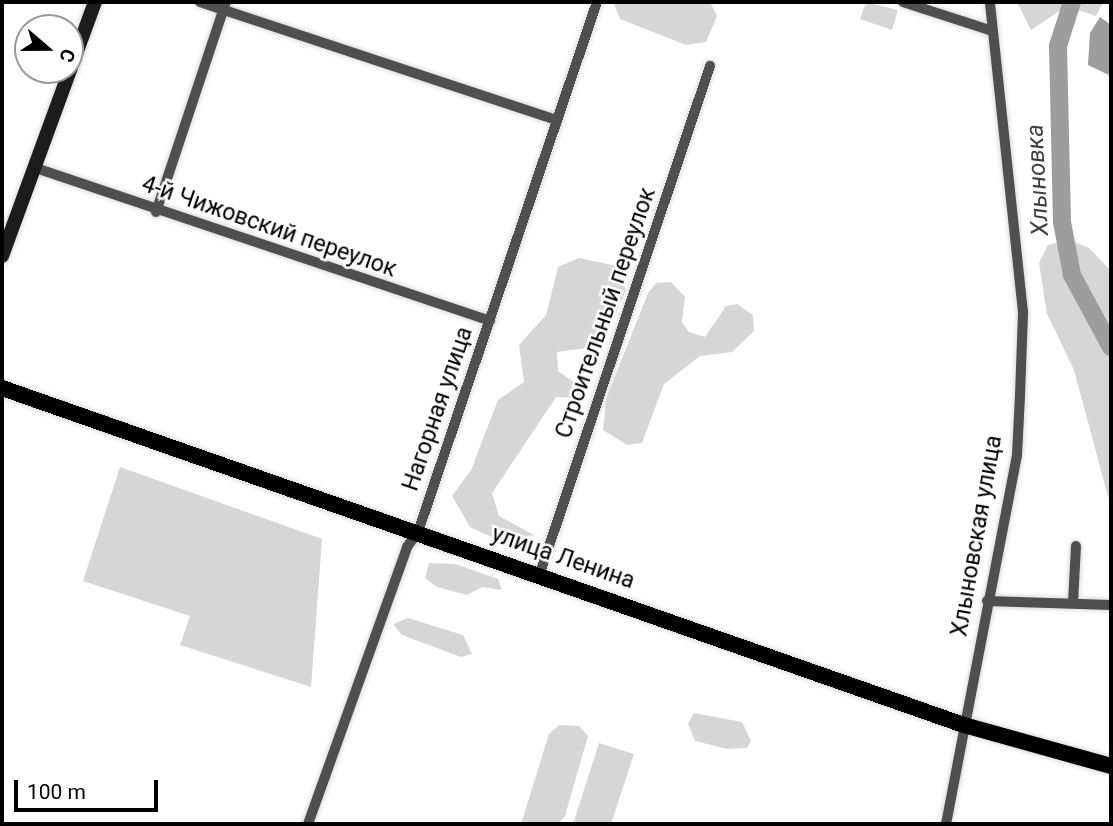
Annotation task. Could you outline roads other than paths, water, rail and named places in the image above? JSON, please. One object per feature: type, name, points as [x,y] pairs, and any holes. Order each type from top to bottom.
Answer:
[{"type":"main road","points":[[2,256],[95,2]]},
{"type":"main road","name":"улица Ленина","points":[[2,388],[540,573],[964,725],[1111,766]]},
{"type":"street","points":[[200,2],[225,6],[557,120]]},
{"type":"street","name":"Нагорная улица","points":[[308,824],[407,547],[418,532],[597,2]]},
{"type":"street","points":[[903,2],[992,31]]},
{"type":"street","name":"Хлыновская улица","points":[[946,824],[1017,455],[1023,337],[990,2]]},
{"type":"street","points":[[156,212],[225,6]]},
{"type":"street","name":"Строительный переулок","points":[[540,573],[710,66]]},
{"type":"street","name":"4-й Чижовский переулок","points":[[36,168],[156,212],[489,321]]},
{"type":"street","points":[[1073,603],[1076,546]]},
{"type":"street","points":[[988,601],[1111,605]]},
{"type":"waterway","name":"Хлыновка","points":[[1072,2],[1058,46],[1062,222],[1072,275],[1111,347]]}]
